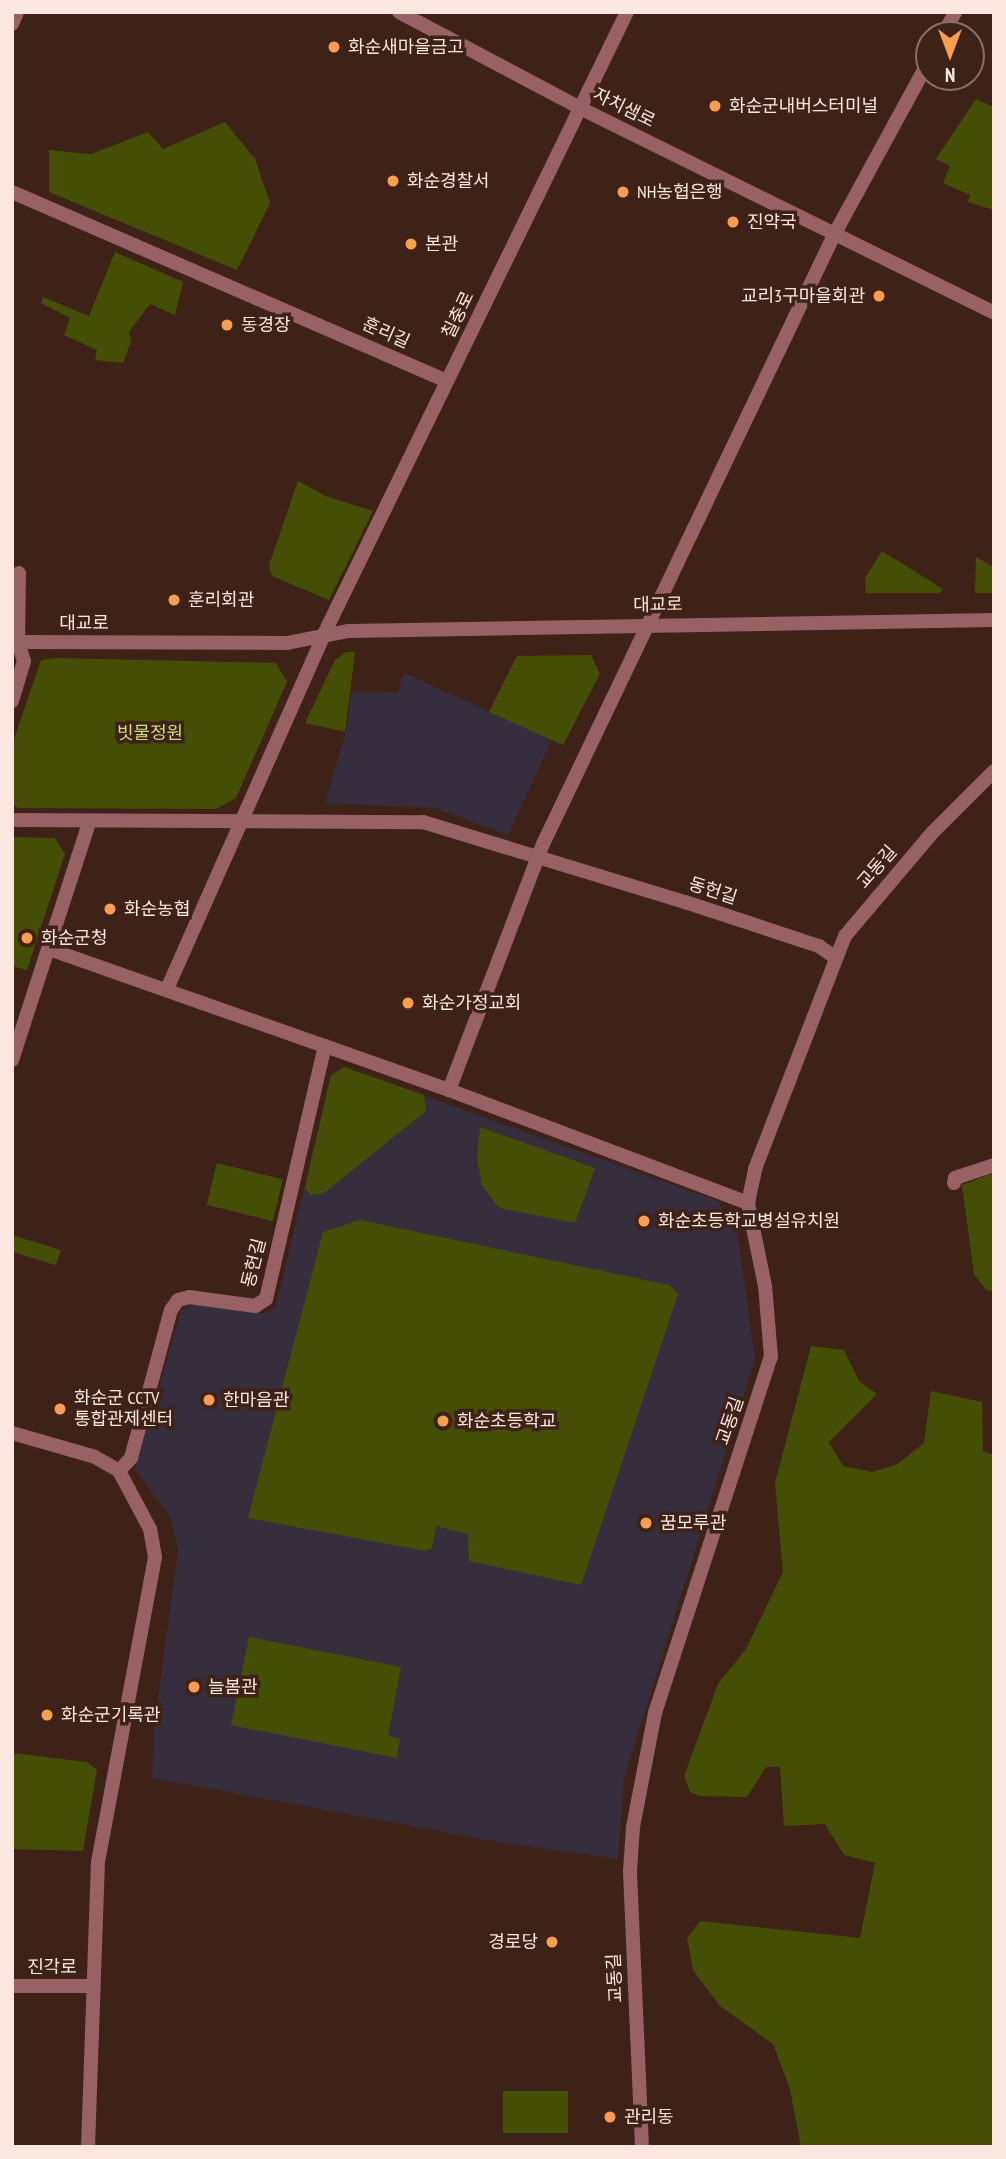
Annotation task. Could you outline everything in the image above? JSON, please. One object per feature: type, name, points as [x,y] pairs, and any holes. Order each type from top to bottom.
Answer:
[{"type":"street","points":[[12,24],[17,12]]},
{"type":"street","name":"자치샘로","points":[[399,12],[580,108],[994,313]]},
{"type":"street","name":"칠충로","points":[[324,634],[627,12]]},
{"type":"street","points":[[449,1090],[535,860],[834,235],[915,87]]},
{"type":"street","name":"훈리길","points":[[12,192],[447,381]]},
{"type":"street","points":[[12,701],[24,660],[15,643],[19,573]]},
{"type":"street","name":"대교로","points":[[15,643],[287,643],[324,634],[649,624],[994,620]]},
{"type":"street","points":[[167,989],[324,634]]},
{"type":"street","name":"교동길","points":[[642,2147],[630,1871],[633,1826],[655,1713],[771,1357],[765,1286],[748,1202],[754,1169],[834,957],[856,921],[994,771]]},
{"type":"street","name":"동헌길","points":[[12,820],[89,823],[241,818],[423,822],[535,860],[685,902],[819,946],[834,957]]},
{"type":"street","points":[[12,1060],[89,823]]},
{"type":"street","points":[[50,949],[449,1090],[748,1202]]},
{"type":"street","name":"동헌길","points":[[119,1471],[131,1458],[171,1310],[178,1300],[189,1297],[254,1306],[266,1299],[325,1046]]},
{"type":"street","points":[[954,1183],[954,1178],[994,1165]]},
{"type":"street","points":[[12,1433],[95,1457],[119,1471],[150,1529],[155,1557],[98,1863],[91,1986],[88,2147]]},
{"type":"street","name":"진각로","points":[[12,1986],[91,1986]]},
{"type":"shaded area","points":[[404,673],[552,740],[508,835],[435,808],[325,803],[347,728],[351,693],[398,692]]},
{"type":"shaded area","name":"화순초등학교","points":[[344,1067],[718,1201],[738,1236],[755,1359],[624,1778],[618,1859],[504,1843],[152,1778],[155,1721],[178,1550],[171,1519],[135,1469],[181,1311],[194,1304],[264,1314],[276,1306],[331,1075]]},
{"type":"green space","points":[[976,99],[994,107],[994,210],[968,202],[970,195],[943,183],[950,166],[936,159]]},
{"type":"green space","points":[[225,122],[255,159],[270,203],[237,270],[49,192],[49,150],[91,154],[148,132],[163,149]]},
{"type":"green space","points":[[115,252],[183,282],[175,315],[150,304],[129,332],[131,341],[123,363],[95,360],[97,350],[64,335],[70,318],[41,303],[43,297],[89,316]]},
{"type":"green space","points":[[298,481],[325,496],[373,511],[329,600],[272,576],[269,565]]},
{"type":"green space","points":[[882,551],[943,589],[939,593],[866,593],[865,578]]},
{"type":"green space","points":[[976,557],[994,567],[994,593],[975,593]]},
{"type":"green space","points":[[346,652],[355,652],[345,732],[305,723],[335,660]]},
{"type":"green space","points":[[591,655],[600,674],[563,745],[489,712],[517,656]]},
{"type":"green space","name":"빗물정원","points":[[55,658],[276,663],[287,682],[236,798],[216,809],[18,808],[12,804],[12,745],[41,660]]},
{"type":"green space","name":"화순군청","points":[[12,837],[55,838],[65,854],[27,970],[12,966]]},
{"type":"green space","points":[[344,1067],[424,1095],[426,1111],[324,1193],[310,1195],[305,1188],[331,1075]]},
{"type":"green space","points":[[480,1127],[595,1168],[575,1223],[499,1208],[482,1185],[477,1159]]},
{"type":"green space","points":[[217,1163],[283,1179],[273,1221],[207,1205]]},
{"type":"green space","points":[[994,1173],[994,1291],[986,1290],[974,1274],[962,1185]]},
{"type":"green space","points":[[360,1220],[669,1285],[678,1294],[581,1585],[469,1561],[468,1534],[436,1526],[432,1548],[425,1551],[248,1518],[323,1232]]},
{"type":"green space","points":[[12,1235],[61,1250],[56,1265],[12,1252]]},
{"type":"green space","points":[[811,1346],[844,1350],[859,1381],[877,1394],[829,1442],[843,1466],[872,1472],[896,1465],[924,1443],[931,1391],[982,1402],[983,1451],[994,1455],[994,2147],[801,2147],[790,2089],[773,2044],[720,2006],[693,1970],[687,1938],[700,1921],[860,1938],[875,1863],[844,1855],[825,1824],[784,1826],[780,1767],[766,1767],[747,1797],[700,1796],[690,1792],[684,1776],[718,1684],[746,1649],[783,1572],[775,1483]]},
{"type":"green space","points":[[249,1637],[401,1667],[388,1736],[400,1739],[397,1758],[231,1725]]},
{"type":"green space","points":[[12,1753],[87,1762],[97,1770],[83,1851],[12,1849]]},
{"type":"green space","points":[[503,2091],[568,2091],[568,2133],[503,2133]]},
{"type":"place","name":"화순새마을금고","points":[[334,47]]},
{"type":"place","name":"화순군내버스터미널","points":[[715,106]]},
{"type":"place","name":"화순경찰서","points":[[393,181]]},
{"type":"place","name":"NH농협은행","points":[[623,192]]},
{"type":"place","name":"진약국","points":[[733,222]]},
{"type":"place","name":"본관","points":[[411,244]]},
{"type":"place","name":"교리3구마을회관","points":[[879,296]]},
{"type":"place","name":"동경장","points":[[227,325]]},
{"type":"place","name":"훈리회관","points":[[174,600]]},
{"type":"place","name":"화순농협","points":[[110,909]]},
{"type":"place","name":"화순군청","points":[[27,938]]},
{"type":"place","name":"화순가정교회","points":[[408,1003]]},
{"type":"place","name":"화순초등학교병설유치원","points":[[644,1221]]},
{"type":"place","name":"한마음관","points":[[209,1400]]},
{"type":"place","name":"화순군 CCTV 통합관제센터","points":[[60,1409]]},
{"type":"place","name":"화순초등학교","points":[[443,1421]]},
{"type":"place","name":"꿈모루관","points":[[646,1523]]},
{"type":"place","name":"늘봄관","points":[[194,1687]]},
{"type":"place","name":"화순군기록관","points":[[47,1715]]},
{"type":"place","name":"경로당","points":[[552,1942]]},
{"type":"place","name":"관리동","points":[[610,2117]]}]
